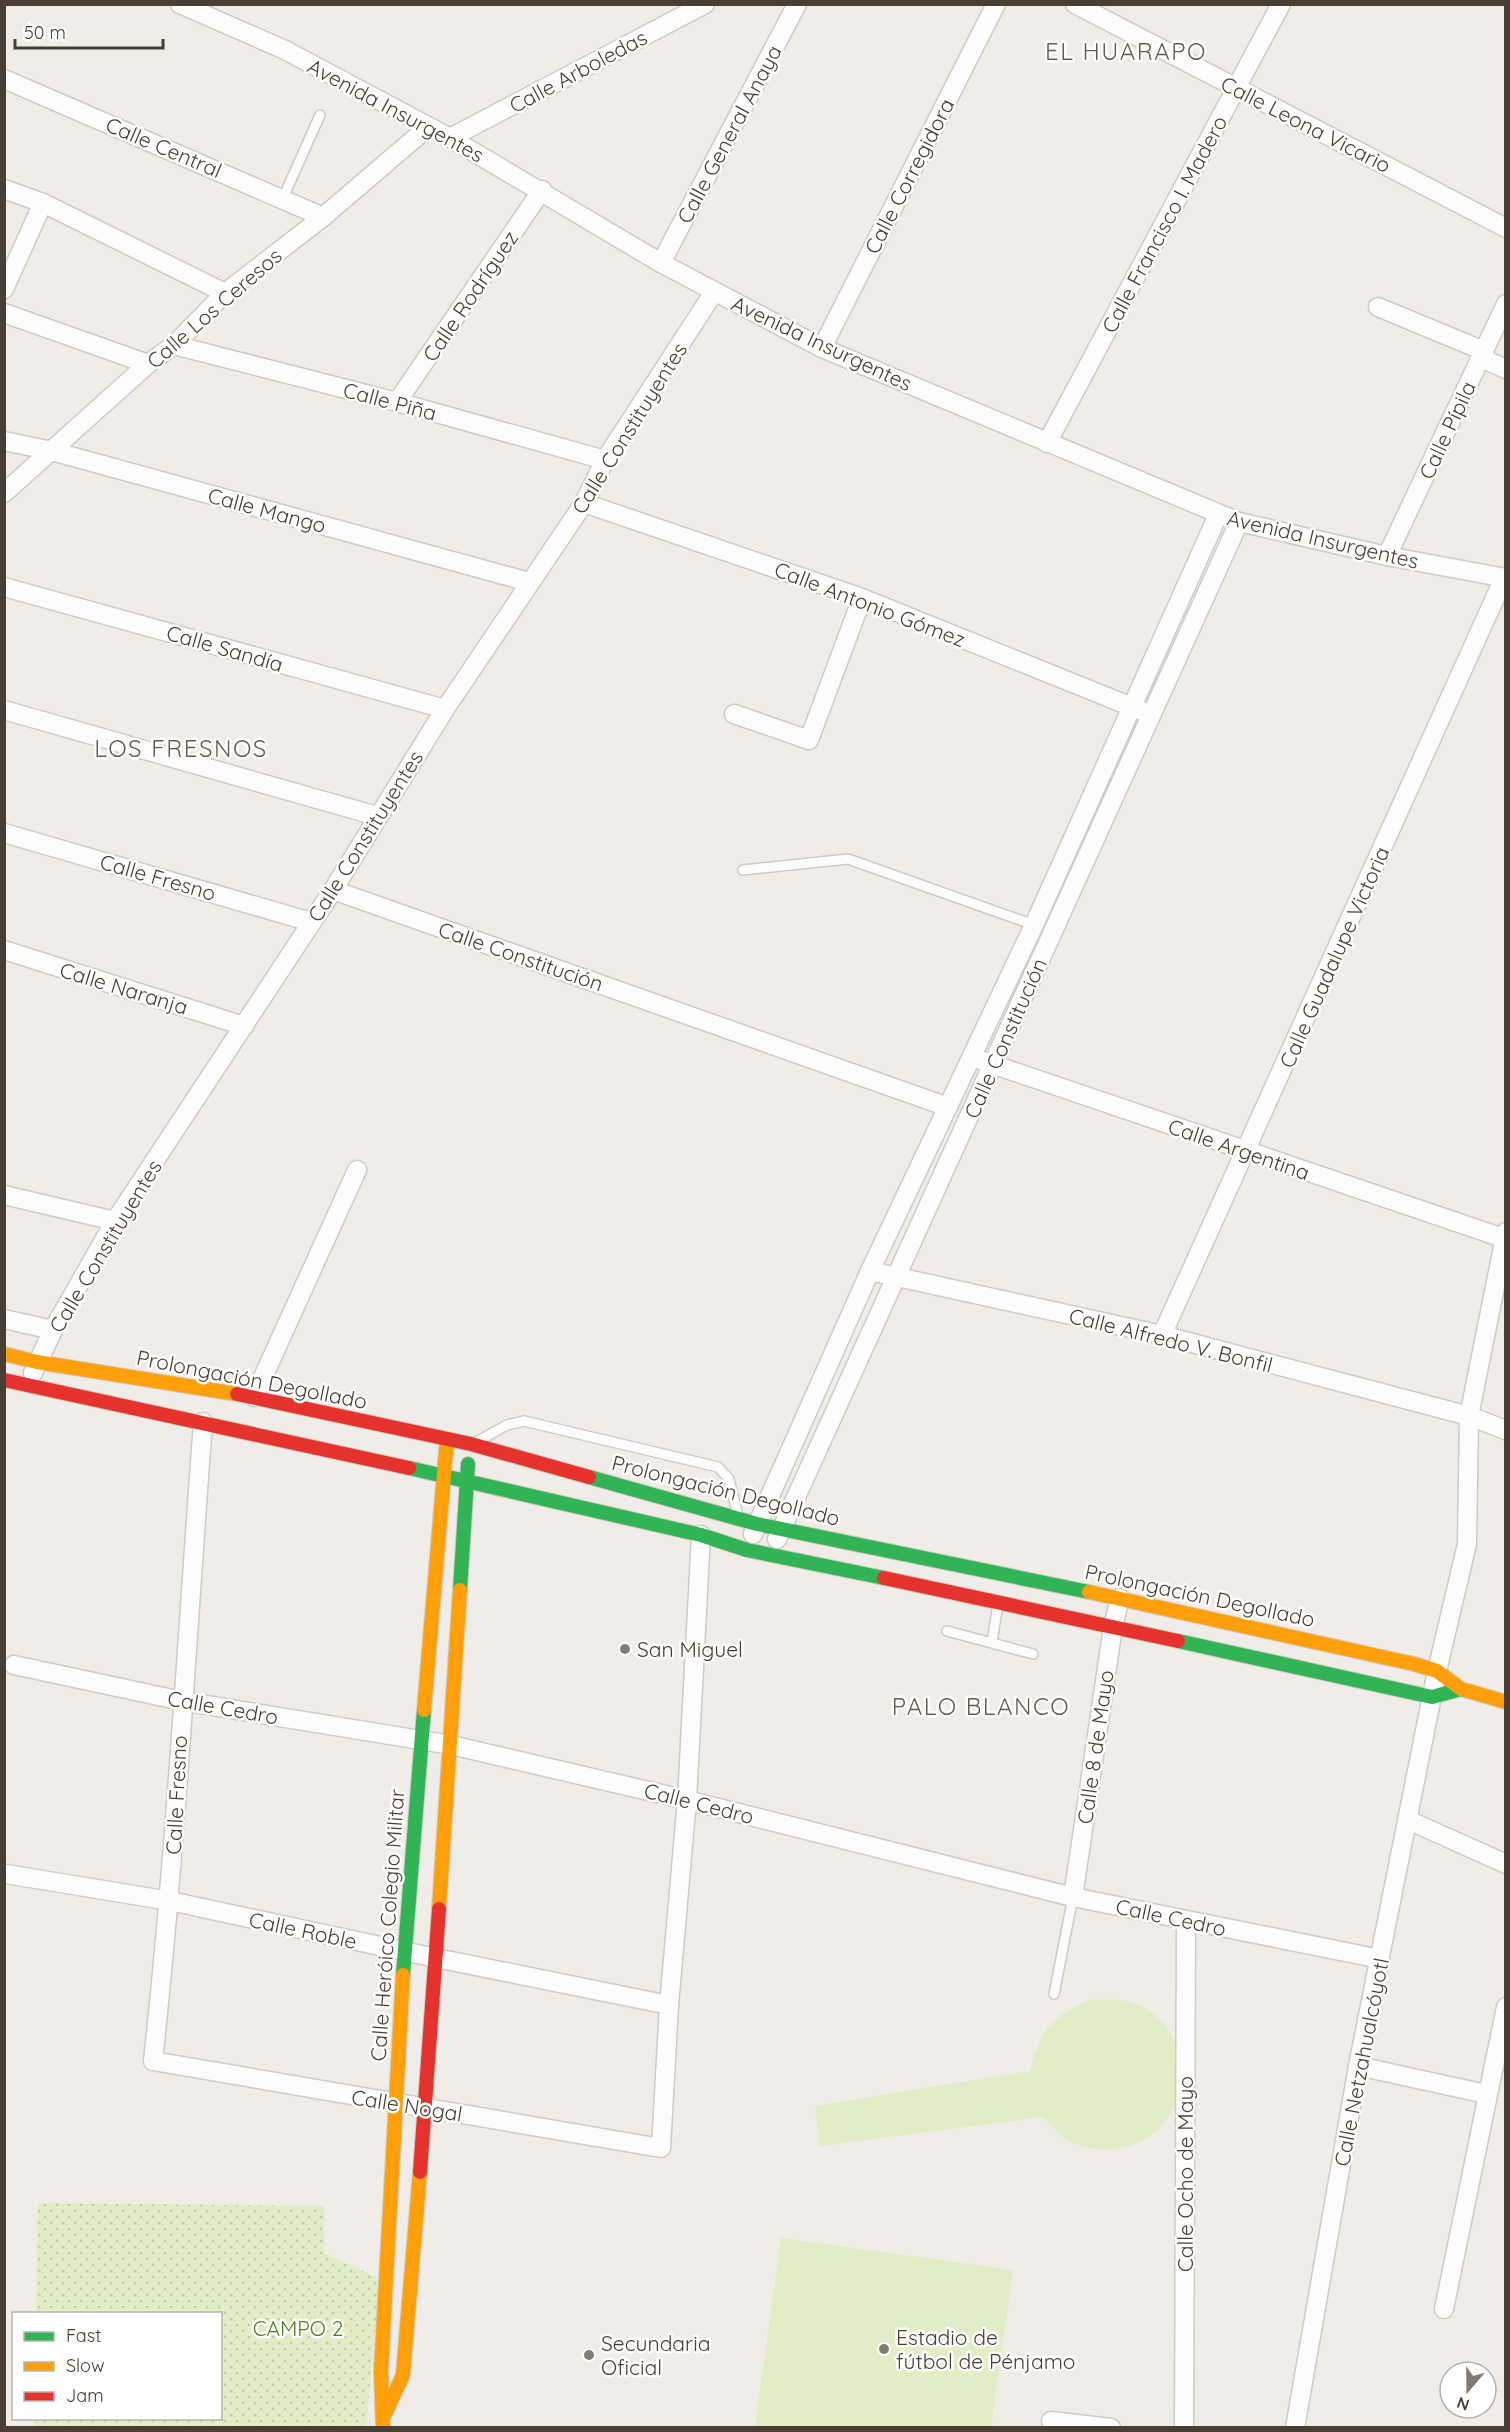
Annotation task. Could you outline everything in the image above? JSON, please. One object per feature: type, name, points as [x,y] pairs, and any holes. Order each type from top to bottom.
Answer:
[{"type":"street","name":"Avenida Insurgentes","points":[[180,4],[285,50],[450,138],[714,292],[822,348],[1218,515],[1239,522],[1388,556],[1505,578]]},
{"type":"street","name":"Calle Arboledas","points":[[450,138],[705,4]]},
{"type":"street","name":"Calle General Anaya","points":[[661,262],[797,4]]},
{"type":"street","name":"Calle Corregidora","points":[[822,348],[996,4]]},
{"type":"street","name":"Calle Leona Vicario","points":[[1075,4],[1506,228]]},
{"type":"street","name":"Calle Francisco I. Madero","points":[[1047,444],[1281,4]]},
{"type":"street","name":"Calle Central","points":[[4,79],[283,198],[323,218]]},
{"type":"street","name":"Calle Los Ceresos","points":[[4,493],[148,364],[174,345],[225,293],[323,218],[428,127]]},
{"type":"street","points":[[4,189],[43,203],[225,293]]},
{"type":"street","name":"Calle Rodríguez","points":[[398,402],[542,190]]},
{"type":"street","points":[[4,289],[43,203]]},
{"type":"street","name":"Calle Constituyentes","points":[[28,1385],[53,1330],[115,1221],[333,890],[445,709],[584,503],[605,460],[714,292]]},
{"type":"street","name":"Calle Pípila","points":[[1388,556],[1506,304]]},
{"type":"street","points":[[1378,307],[1482,354],[1506,369]]},
{"type":"street","points":[[4,313],[148,364]]},
{"type":"street","name":"Calle Piña","points":[[174,345],[398,402],[605,460]]},
{"type":"street","name":"Calle Mango","points":[[4,441],[52,451],[529,582]]},
{"type":"street","name":"Calle Antonio Gómez","points":[[584,503],[862,598],[1152,715]]},
{"type":"street","name":"Calle Constitución","points":[[747,1550],[870,1271],[1034,925],[1218,515]]},
{"type":"street","name":"Calle Constitución","points":[[770,1554],[897,1279],[992,1064],[1239,522]]},
{"type":"street","name":"Calle Guadalupe Victoria","points":[[1162,1335],[1505,578]]},
{"type":"street","name":"Calle Sandía","points":[[4,586],[445,709]]},
{"type":"street","points":[[734,714],[809,740],[862,598]]},
{"type":"street","points":[[4,710],[377,816]]},
{"type":"street","name":"Calle Fresno","points":[[4,832],[311,922]]},
{"type":"street","name":"Calle Constitución","points":[[333,890],[948,1107]]},
{"type":"street","name":"Calle Naranja","points":[[4,950],[244,1026]]},
{"type":"street","name":"Calle Argentina","points":[[973,1057],[1246,1152],[1505,1236]]},
{"type":"street","points":[[254,1397],[357,1170]]},
{"type":"street","points":[[4,1195],[115,1221]]},
{"type":"street","name":"Calle Netzahualcóyotl","points":[[1295,2427],[1358,2066],[1437,1671],[1467,1544],[1469,1416],[1505,1236]]},
{"type":"street","name":"Calle Alfredo V. Bonfil","points":[[870,1271],[897,1279],[1162,1335],[1469,1416],[1506,1430]]},
{"type":"street","points":[[4,1319],[53,1330]]},
{"type":"street","name":"Prolongación Degollado","points":[[4,1354],[37,1362],[254,1397],[471,1444],[758,1524],[1120,1598],[1437,1671]]},
{"type":"street","points":[[4,1380],[466,1480],[701,1535],[747,1550],[999,1601],[1432,1697],[1461,1689]]},
{"type":"street","name":"Calle Fresno","points":[[153,2061],[170,1901],[203,1422]]},
{"type":"street","name":"Calle Heróico Colegio Militar","points":[[384,2421],[381,2371],[404,1952],[447,1440]]},
{"type":"street","name":"Calle Heróico Colegio Militar","points":[[384,2421],[403,2375],[426,2108],[451,1745],[466,1480],[471,1444]]},
{"type":"street","points":[[669,2005],[687,1800],[701,1535]]},
{"type":"street","name":"Calle 8 de Mayo","points":[[1073,1897],[1113,1627],[1120,1598]]},
{"type":"street","name":"Calle Cedro","points":[[14,1665],[182,1701],[451,1745],[687,1800],[1073,1897],[1380,1959]]},
{"type":"street","points":[[1437,1671],[1461,1689],[1506,1702]]},
{"type":"street","points":[[1408,1820],[1506,1864]]},
{"type":"street","name":"Calle Roble","points":[[6,1875],[170,1901],[404,1952],[669,2005]]},
{"type":"street","name":"Calle Ocho de Mayo","points":[[1184,2427],[1185,1921]]},
{"type":"street","name":"Calle Nogal","points":[[153,2061],[661,2148],[669,2005]]},
{"type":"street","points":[[1444,2309],[1486,2094],[1506,2007]]},
{"type":"street","points":[[1358,2066],[1486,2094]]},
{"type":"street","points":[[1051,2421],[1111,2427]]},
{"type":"lane","points":[[283,198],[320,115]]},
{"type":"lane","points":[[743,870],[848,859],[1053,933]]},
{"type":"lane","points":[[471,1444],[507,1425],[524,1421],[718,1467],[729,1479],[739,1518]]},
{"type":"lane","points":[[992,1642],[999,1601]]},
{"type":"lane","points":[[947,1631],[1033,1654]]},
{"type":"lane","points":[[1053,1994],[1073,1897]]},
{"type":"green space","points":[[1089,2000],[1121,2000],[1148,2010],[1167,2028],[1178,2051],[1181,2077],[1175,2102],[1163,2124],[1142,2141],[1114,2149],[1083,2146],[1066,2139],[1043,2117],[820,2146],[815,2106],[1030,2071],[1039,2044],[1049,2027],[1056,2019]]},
{"type":"green space","name":"CAMPO 2","points":[[38,2203],[324,2206],[324,2253],[380,2279],[366,2427],[34,2428],[34,2420],[222,2420],[222,2312],[36,2312]]},
{"type":"green space","name":"Estadio de fútbol de Pénjamo","points":[[781,2238],[1013,2270],[991,2427],[755,2427]]},
{"type":"traffic: fast","points":[[460,1590],[468,1464]]},
{"type":"traffic: fast","points":[[409,1468],[701,1535],[747,1550],[884,1578]]},
{"type":"traffic: fast","points":[[589,1477],[757,1524],[1089,1592]]},
{"type":"traffic: fast","points":[[1178,1641],[1432,1697],[1461,1689]]},
{"type":"traffic: fast","points":[[403,1975],[424,1710]]},
{"type":"traffic: slow","points":[[4,1354],[37,1362],[237,1394]]},
{"type":"traffic: slow","points":[[424,1710],[447,1439]]},
{"type":"traffic: slow","points":[[439,1909],[460,1590]]},
{"type":"traffic: slow","points":[[1089,1592],[1414,1664],[1437,1671],[1461,1689],[1506,1702]]},
{"type":"traffic: slow","points":[[383,2428],[381,2371],[403,1975]]},
{"type":"traffic: slow","points":[[385,2414],[403,2375],[420,2172]]},
{"type":"traffic: jam","points":[[4,1380],[409,1468]]},
{"type":"traffic: jam","points":[[237,1394],[471,1444],[589,1477]]},
{"type":"traffic: jam","points":[[884,1578],[1178,1641]]},
{"type":"traffic: jam","points":[[420,2172],[439,1909]]},
{"type":"place","name":"San Miguel","points":[[625,1649]]},
{"type":"place","name":"Estadio de fútbol de Pénjamo","points":[[884,2349]]},
{"type":"place","name":"Secundaria Oficial","points":[[589,2355]]},
{"type":"district","name":"EL HUARAPO","points":[[1126,51]]},
{"type":"district","name":"LOS FRESNOS","points":[[181,748]]},
{"type":"district","name":"PALO BLANCO","points":[[981,1706]]}]
